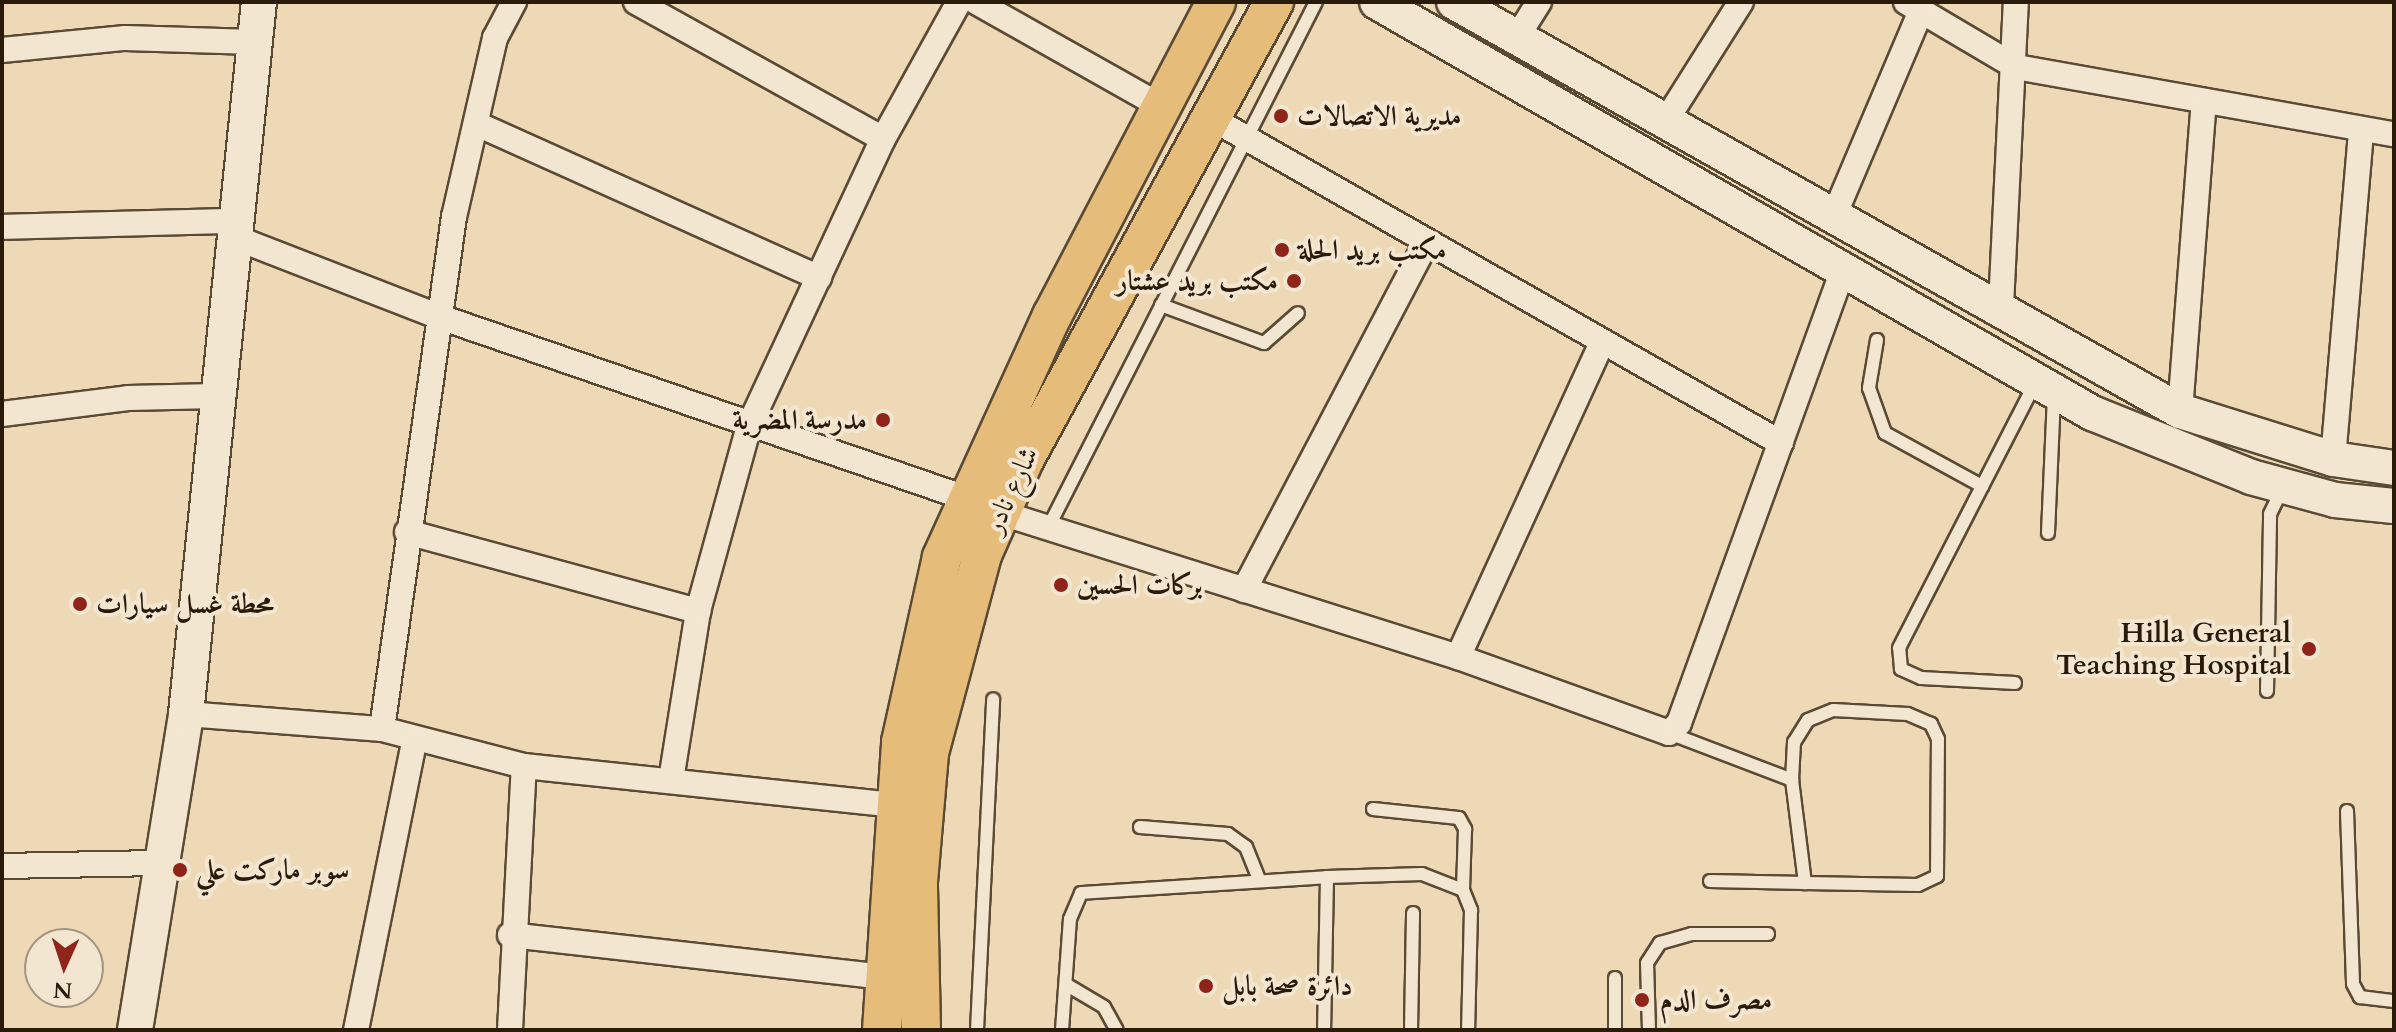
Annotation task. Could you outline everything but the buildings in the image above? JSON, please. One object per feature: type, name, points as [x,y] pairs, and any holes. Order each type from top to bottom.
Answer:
[{"type":"main road","name":"شارع نادر","points":[[921,1030],[918,882],[929,753],[967,600],[982,505],[1052,316],[1159,105],[1216,2]]},
{"type":"main road","name":"شارع نادر","points":[[882,1030],[882,977],[896,805],[923,618],[982,505],[1089,339],[1274,2]]},
{"type":"main road","points":[[1088,250],[1109,268],[1128,270]]},
{"type":"main road","points":[[1052,316],[1071,317],[1089,339]]},
{"type":"street","points":[[135,1030],[186,714],[233,229],[259,2]]},
{"type":"street","points":[[382,729],[437,316],[495,38],[514,2]]},
{"type":"street","points":[[636,2],[883,139]]},
{"type":"street","points":[[671,780],[698,611],[749,426],[883,139],[959,2]]},
{"type":"street","points":[[976,2],[1159,105]]},
{"type":"street","points":[[1377,2],[2045,385],[2172,450],[2284,486],[2394,506]]},
{"type":"street","points":[[1454,2],[1836,211],[2180,411],[2333,459],[2394,468]]},
{"type":"street","points":[[1517,37],[1539,2]]},
{"type":"street","points":[[1667,119],[1741,2]]},
{"type":"street","points":[[2001,306],[2016,67],[2016,2]]},
{"type":"street","points":[[1836,211],[1913,6],[2016,67],[2361,131],[2394,134]]},
{"type":"street","points":[[2,50],[125,38],[254,42]]},
{"type":"street","points":[[2180,411],[2204,102]]},
{"type":"street","points":[[1211,118],[1781,443]]},
{"type":"street","points":[[477,124],[819,278]]},
{"type":"street","points":[[2333,459],[2361,131]]},
{"type":"street","points":[[2,227],[233,229],[437,316],[749,426],[1048,528],[1458,657],[1669,733],[1679,723],[1781,443],[1854,277]]},
{"type":"street","points":[[1244,590],[1427,242]]},
{"type":"street","points":[[1854,277],[1889,270],[1891,243]]},
{"type":"street","points":[[1907,307],[1915,276],[1938,270]]},
{"type":"street","points":[[1458,657],[1602,342]]},
{"type":"street","points":[[2,414],[128,398],[216,396]]},
{"type":"street","points":[[407,532],[698,611]]},
{"type":"street","points":[[186,714],[382,729],[414,742],[524,766],[896,805]]},
{"type":"street","points":[[356,1030],[414,742]]},
{"type":"street","points":[[510,1030],[510,935],[524,766]]},
{"type":"street","points":[[2,866],[162,863]]},
{"type":"street","points":[[510,935],[882,977]]},
{"type":"lane","points":[[1048,528],[1316,2]]},
{"type":"lane","points":[[1161,305],[1264,343],[1280,336],[1298,313]]},
{"type":"lane","points":[[1877,340],[1869,388],[1885,433],[1982,486]]},
{"type":"lane","points":[[2015,683],[1921,678],[1901,669],[1899,648],[1982,486],[2045,385]]},
{"type":"lane","points":[[2045,385],[2048,533]]},
{"type":"lane","points":[[2267,691],[2270,514],[2284,486]]},
{"type":"lane","points":[[977,1030],[993,699]]},
{"type":"lane","points":[[1710,881],[1805,883],[1918,885],[1937,876],[1938,739],[1931,724],[1907,714],[1833,710],[1808,720],[1794,742],[1792,780],[1805,883]]},
{"type":"lane","points":[[1669,733],[1792,780]]},
{"type":"lane","points":[[1373,809],[1459,818],[1465,829],[1463,890],[1471,910],[1468,1030]]},
{"type":"lane","points":[[2347,811],[2353,984],[2360,997],[2394,1001]]},
{"type":"lane","points":[[1140,827],[1228,834],[1246,847],[1258,877]]},
{"type":"lane","points":[[1062,1030],[1070,919],[1081,893],[1258,877],[1422,874],[1463,890]]},
{"type":"lane","points":[[1324,1030],[1327,877]]},
{"type":"lane","points":[[1411,1030],[1413,913]]},
{"type":"lane","points":[[1649,1030],[1647,963],[1660,943],[1692,934],[1768,934]]},
{"type":"lane","points":[[1615,978],[1615,1030]]},
{"type":"lane","points":[[1067,985],[1104,1007],[1117,1030]]},
{"type":"place","name":"مديرية الاتصالات","points":[[1281,116]]},
{"type":"place","name":"مكتب بريد الحلة","points":[[1282,250]]},
{"type":"place","name":"مكتب بريد عشتار","points":[[1294,281]]},
{"type":"place","name":"مدرسة المضرية","points":[[883,420]]},
{"type":"place","name":"بركات الحسين","points":[[1061,585]]},
{"type":"place","name":"محطة غسل سيارات","points":[[80,604]]},
{"type":"place","name":"Hilla General Teaching Hospital","points":[[2309,649]]},
{"type":"place","name":"سوبر ماركت علي","points":[[180,870]]},
{"type":"place","name":"دائرة صحة بابل","points":[[1206,986]]},
{"type":"place","name":"مصرف الدم","points":[[1642,1000]]}]
